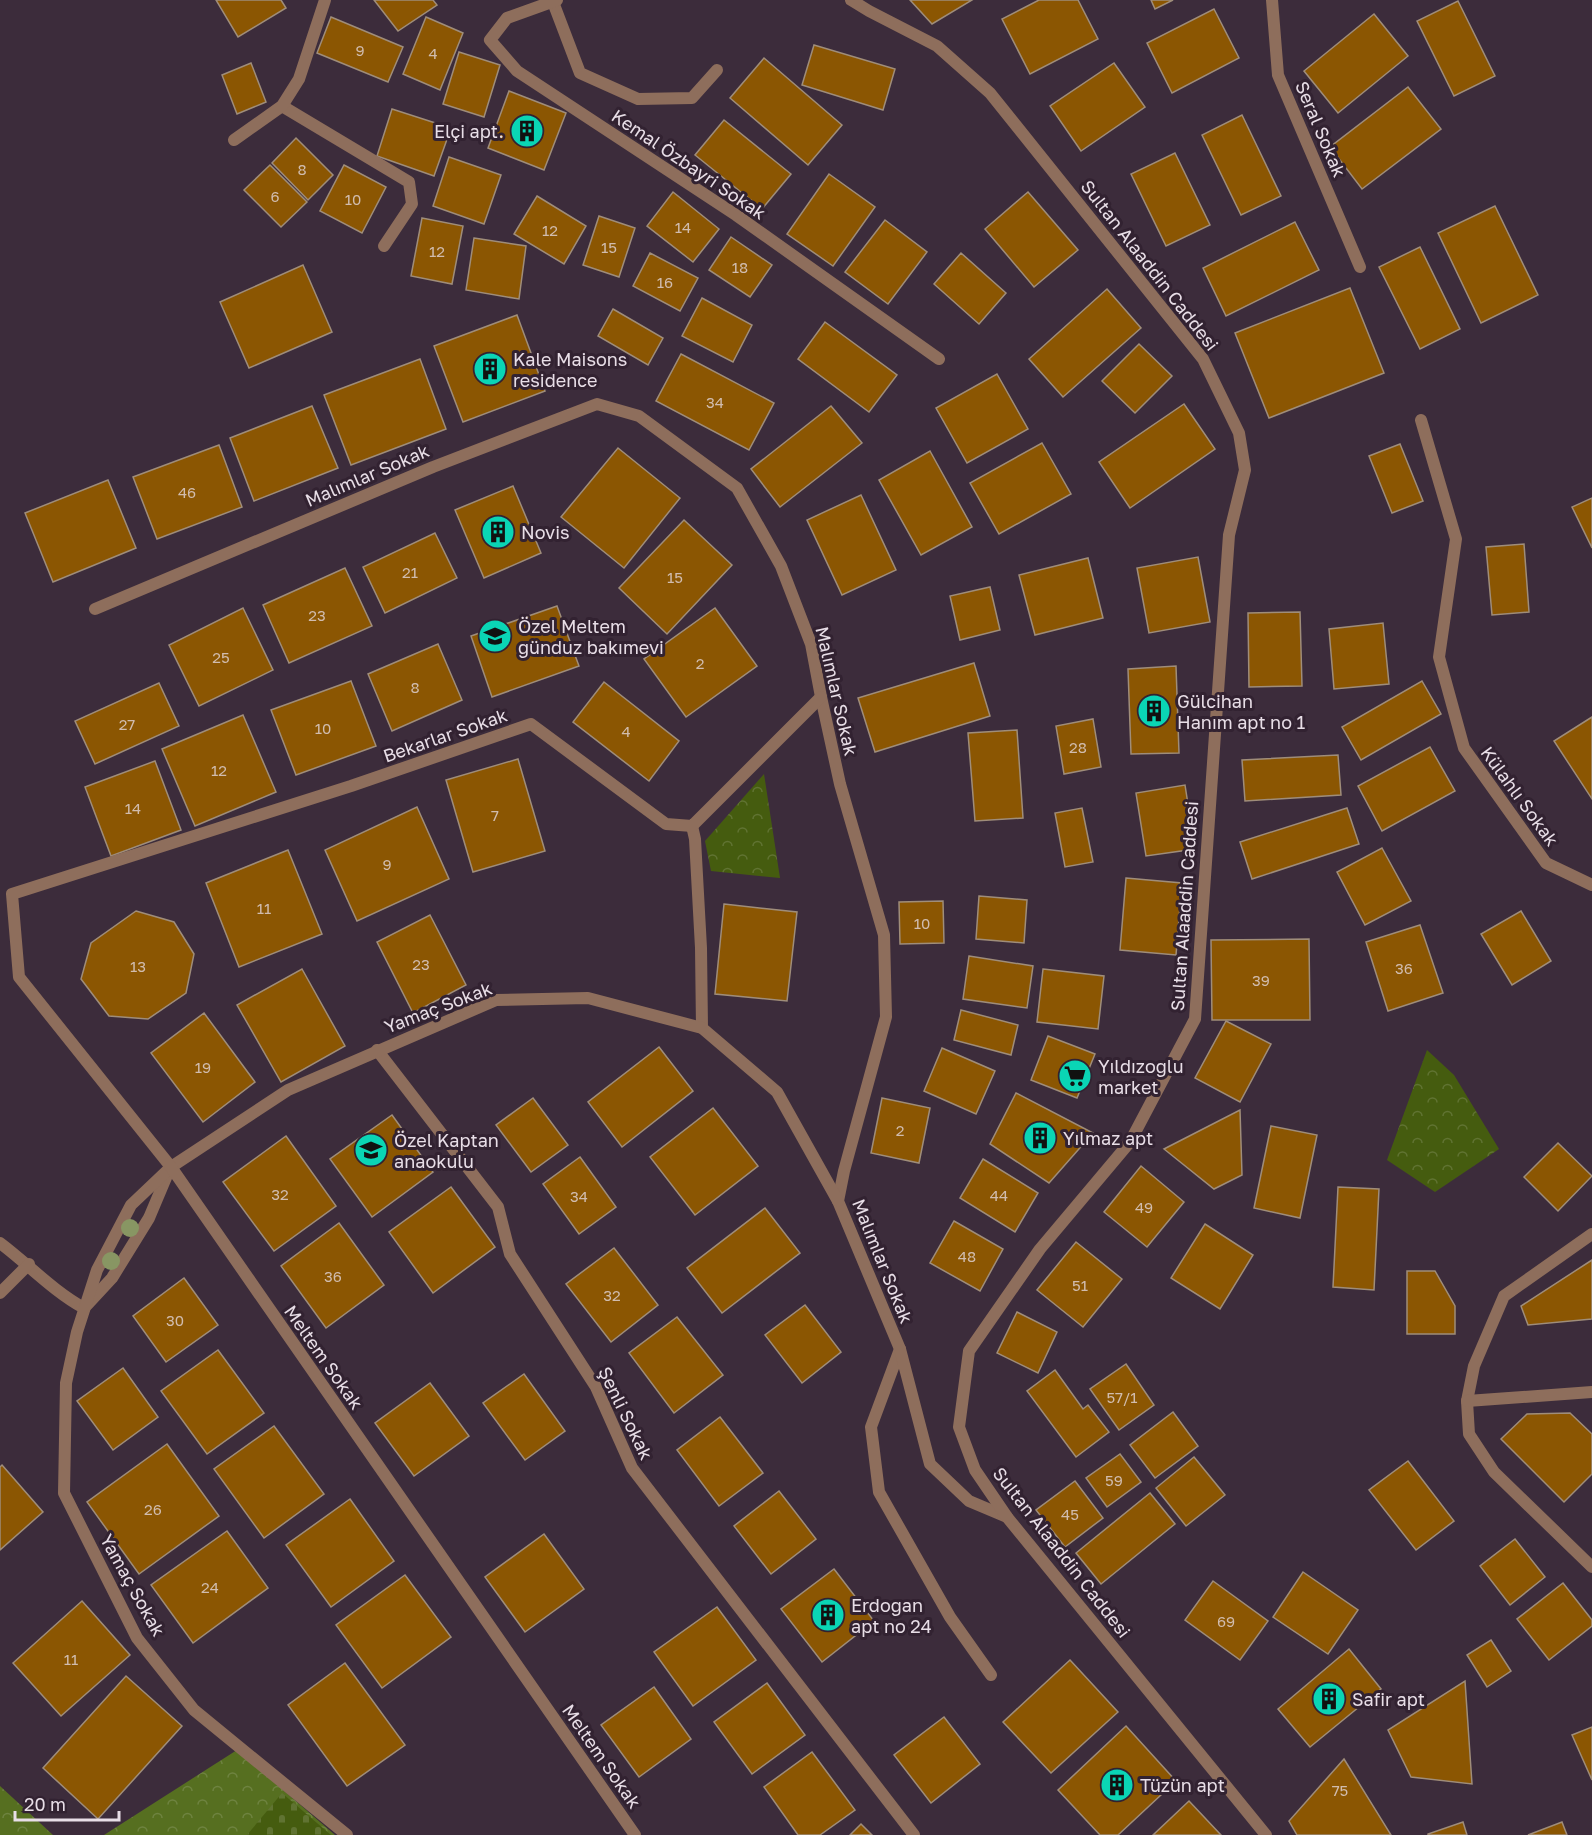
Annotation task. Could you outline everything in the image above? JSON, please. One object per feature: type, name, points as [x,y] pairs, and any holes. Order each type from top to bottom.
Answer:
[{"type":"street","points":[[234,140],[282,106],[299,79],[325,0]]},
{"type":"street","name":"Sultan Alaaddin Caddesi","points":[[851,0],[937,46],[990,93],[1203,359],[1239,433],[1245,470],[1229,535],[1195,1019],[1130,1142],[1040,1249],[969,1351],[959,1427],[975,1470],[1007,1518],[1266,1835]]},
{"type":"street","name":"Seral Sokak","points":[[1272,0],[1278,75],[1360,267]]},
{"type":"street","points":[[554,1],[580,73],[638,99],[692,98],[717,70]]},
{"type":"street","name":"Kemal Özbayri Sokak","points":[[554,1],[507,18],[490,40],[517,71],[736,215],[939,359]]},
{"type":"street","points":[[282,106],[409,182],[412,204],[384,246]]},
{"type":"street","name":"Malımlar Sokak","points":[[95,609],[433,467],[597,404],[639,416],[737,488],[781,566],[811,644],[840,784],[884,935],[886,1017],[838,1201],[900,1349],[930,1464],[969,1501],[1007,1518]]},
{"type":"street","name":"Külahlı Sokak","points":[[1421,420],[1456,539],[1439,657],[1464,748],[1546,863],[1592,885]]},
{"type":"street","points":[[702,1028],[701,948],[695,839],[692,826],[821,697]]},
{"type":"street","name":"Bekarlar Sokak","points":[[12,894],[347,788],[531,724],[666,824],[692,826]]},
{"type":"street","name":"Meltem Sokak","points":[[12,894],[19,977],[171,1167],[635,1835]]},
{"type":"street","name":"Yamaç Sokak","points":[[347,1835],[194,1710],[137,1638],[63,1493],[66,1383],[84,1308],[97,1270],[131,1204],[171,1167],[288,1090],[496,1000],[588,998],[702,1028],[777,1092],[838,1201]]},
{"type":"street","name":"Şenli Sokak","points":[[377,1050],[498,1207],[510,1254],[596,1387],[632,1468],[914,1835]]},
{"type":"street","name":"Yamaç Sokak","points":[[84,1308],[112,1278],[149,1218],[171,1167]]},
{"type":"street","points":[[1592,1234],[1504,1296],[1474,1366],[1467,1401],[1469,1434],[1494,1472],[1592,1567]]},
{"type":"street","points":[[0,1243],[51,1285],[84,1308]]},
{"type":"street","points":[[0,1293],[28,1264]]},
{"type":"street","points":[[900,1349],[871,1427],[879,1492],[950,1617],[991,1675]]},
{"type":"street","points":[[1467,1401],[1592,1392]]},
{"type":"green space","points":[[764,774],[780,878],[711,871],[705,841]]},
{"type":"green space","points":[[1427,1050],[1454,1075],[1499,1149],[1435,1192],[1387,1160]]},
{"type":"green space","points":[[237,1750],[335,1835],[104,1835]]},
{"type":"green space","points":[[0,1786],[53,1835],[0,1835]]},
{"type":"green space","points":[[282,1793],[331,1835],[247,1835]]},
{"type":"building","points":[[216,0],[281,0],[286,8],[238,37]]},
{"type":"building","points":[[374,0],[433,0],[437,5],[398,31]]},
{"type":"building","points":[[910,0],[972,0],[932,24]]},
{"type":"building","points":[[1039,0],[1078,0],[1098,39],[1030,74],[1002,19]]},
{"type":"building","points":[[1151,0],[1173,0],[1155,9]]},
{"type":"building","points":[[1458,1],[1495,76],[1454,96],[1417,21]]},
{"type":"building","points":[[1214,9],[1239,58],[1172,93],[1147,43]]},
{"type":"building","points":[[1374,14],[1408,56],[1338,113],[1304,71]]},
{"type":"building","points":[[331,17],[403,47],[388,82],[317,53]]},
{"type":"building","points":[[426,17],[463,33],[440,90],[403,74]]},
{"type":"building","points":[[814,45],[895,69],[883,110],[802,85]]},
{"type":"building","points":[[459,52],[500,65],[484,117],[443,104]]},
{"type":"building","points":[[764,58],[842,125],[808,165],[730,98]]},
{"type":"building","points":[[251,63],[266,102],[237,114],[222,75]]},
{"type":"building","points":[[1114,63],[1145,107],[1081,151],[1050,106]]},
{"type":"building","points":[[1408,87],[1441,129],[1362,189],[1330,147]]},
{"type":"building","name":"Elçi apt.","points":[[509,91],[566,113],[544,170],[488,148]]},
{"type":"building","points":[[392,109],[451,128],[434,176],[377,156]]},
{"type":"building","points":[[1242,115],[1281,196],[1241,215],[1202,135]]},
{"type":"building","points":[[724,120],[791,174],[762,209],[695,155]]},
{"type":"building","points":[[296,138],[333,175],[308,200],[272,163]]},
{"type":"building","points":[[1175,153],[1210,225],[1166,246],[1131,174]]},
{"type":"building","points":[[449,157],[501,175],[484,224],[433,206]]},
{"type":"building","points":[[270,165],[307,202],[281,227],[244,190]]},
{"type":"building","points":[[344,165],[386,187],[362,233],[320,211]]},
{"type":"building","points":[[829,174],[875,207],[833,266],[787,234]]},
{"type":"building","points":[[673,192],[719,229],[693,262],[647,226]]},
{"type":"building","points":[[1028,192],[1078,250],[1034,287],[985,229]]},
{"type":"building","points":[[537,196],[586,226],[564,264],[514,234]]},
{"type":"building","points":[[1495,206],[1538,295],[1481,323],[1438,233]]},
{"type":"building","points":[[599,216],[635,228],[619,277],[583,265]]},
{"type":"building","points":[[422,218],[463,226],[452,284],[411,276]]},
{"type":"building","points":[[885,220],[927,252],[888,304],[845,272]]},
{"type":"building","points":[[1295,222],[1319,270],[1226,316],[1203,268]]},
{"type":"building","points":[[731,237],[772,265],[750,297],[709,270]]},
{"type":"building","points":[[474,238],[526,246],[519,299],[466,290]]},
{"type":"building","points":[[1420,247],[1460,329],[1420,349],[1379,267]]},
{"type":"building","points":[[650,253],[698,278],[680,311],[633,286]]},
{"type":"building","points":[[961,253],[1006,293],[979,324],[934,284]]},
{"type":"building","points":[[303,265],[332,332],[249,368],[220,302]]},
{"type":"building","points":[[1350,288],[1384,373],[1269,418],[1235,333]]},
{"type":"building","points":[[1107,289],[1141,328],[1063,397],[1029,359]]},
{"type":"building","points":[[702,298],[752,325],[733,362],[682,336]]},
{"type":"building","points":[[613,309],[663,338],[648,365],[598,336]]},
{"type":"building","name":"Kale Maisons residence","points":[[517,315],[545,391],[463,422],[434,346]]},
{"type":"building","points":[[825,322],[897,375],[869,412],[798,359]]},
{"type":"building","points":[[1139,344],[1172,376],[1135,413],[1102,381]]},
{"type":"building","points":[[681,354],[774,403],[749,450],[656,401]]},
{"type":"building","points":[[420,359],[446,429],[351,465],[324,395]]},
{"type":"building","points":[[997,374],[1028,429],[967,463],[936,408]]},
{"type":"building","points":[[1184,404],[1215,449],[1130,508],[1099,462]]},
{"type":"building","points":[[312,406],[338,468],[254,501],[230,438]]},
{"type":"building","points":[[831,406],[862,443],[780,507],[751,469]]},
{"type":"building","points":[[1042,443],[1071,494],[999,534],[970,483]]},
{"type":"building","points":[[1400,444],[1423,501],[1392,513],[1369,456]]},
{"type":"building","points":[[219,445],[242,507],[157,539],[133,477]]},
{"type":"building","points":[[618,448],[680,498],[624,568],[561,517]]},
{"type":"building","points":[[930,451],[972,527],[921,555],[879,480]]},
{"type":"building","points":[[108,480],[136,548],[53,582],[25,513]]},
{"type":"building","name":"Novis","points":[[513,486],[541,553],[484,578],[455,510]]},
{"type":"building","points":[[861,495],[896,570],[842,595],[807,520]]},
{"type":"building","points":[[1592,498],[1592,548],[1572,507]]},
{"type":"building","points":[[684,520],[732,565],[667,634],[619,588]]},
{"type":"building","points":[[435,533],[457,578],[385,613],[363,567]]},
{"type":"building","points":[[1524,544],[1529,612],[1492,615],[1486,547]]},
{"type":"building","points":[[1198,557],[1210,622],[1149,633],[1137,568]]},
{"type":"building","points":[[1088,558],[1103,618],[1035,635],[1019,575]]},
{"type":"building","points":[[345,568],[372,626],[289,663],[263,605]]},
{"type":"building","points":[[990,587],[1000,630],[960,640],[950,596]]},
{"type":"building","points":[[557,606],[579,666],[492,697],[471,636]]},
{"type":"building","points":[[243,608],[273,670],[199,706],[169,645]]},
{"type":"building","points":[[715,608],[757,666],[686,717],[644,659]]},
{"type":"building","points":[[1300,612],[1302,686],[1249,687],[1248,613]]},
{"type":"building","points":[[1383,623],[1389,684],[1334,689],[1329,629]]},
{"type":"building","points":[[438,644],[462,700],[392,731],[368,674]]},
{"type":"building","points":[[974,663],[990,716],[875,752],[858,698]]},
{"type":"building","name":"Gülcihan Hanım apt no 1","points":[[1176,666],[1179,753],[1131,754],[1128,669]]},
{"type":"building","points":[[351,681],[376,746],[296,775],[271,710]]},
{"type":"building","points":[[1422,681],[1441,714],[1361,760],[1342,727]]},
{"type":"building","points":[[604,682],[679,741],[649,781],[573,722]]},
{"type":"building","points":[[159,683],[179,726],[95,764],[75,721]]},
{"type":"building","points":[[243,715],[276,792],[195,826],[162,749]]},
{"type":"building","points":[[1592,717],[1592,799],[1554,741]]},
{"type":"building","points":[[1093,719],[1101,767],[1064,774],[1056,726]]},
{"type":"building","points":[[1017,730],[1023,818],[975,821],[968,733]]},
{"type":"building","points":[[1430,747],[1455,791],[1382,831],[1358,786]]},
{"type":"building","points":[[1338,755],[1341,795],[1245,801],[1242,760]]},
{"type":"building","points":[[518,759],[545,851],[473,872],[446,780]]},
{"type":"building","points":[[155,761],[181,830],[111,856],[85,787]]},
{"type":"building","points":[[1185,785],[1195,849],[1146,856],[1136,793]]},
{"type":"building","points":[[417,807],[449,879],[357,921],[325,850]]},
{"type":"building","points":[[1082,808],[1093,862],[1065,867],[1055,813]]},
{"type":"building","points":[[1347,808],[1359,844],[1252,879],[1240,842]]},
{"type":"building","points":[[1382,848],[1411,901],[1365,925],[1337,872]]},
{"type":"building","points":[[288,850],[322,934],[239,967],[206,883]]},
{"type":"building","points":[[1126,878],[1182,883],[1176,955],[1120,950]]},
{"type":"building","points":[[979,896],[1027,900],[1024,943],[976,939]]},
{"type":"building","points":[[943,901],[944,943],[900,944],[899,902]]},
{"type":"building","points":[[724,904],[797,912],[787,1001],[715,994]]},
{"type":"building","points":[[136,911],[174,922],[194,954],[186,993],[148,1019],[109,1016],[81,979],[91,943]]},
{"type":"building","points":[[1521,911],[1551,961],[1512,985],[1481,934]]},
{"type":"building","points":[[430,915],[466,985],[413,1013],[377,942]]},
{"type":"building","points":[[1420,925],[1443,993],[1388,1011],[1366,942]]},
{"type":"building","points":[[1309,939],[1310,1020],[1212,1020],[1211,940]]},
{"type":"building","points":[[969,956],[1033,966],[1027,1008],[963,999]]},
{"type":"building","points":[[302,969],[345,1046],[281,1082],[237,1005]]},
{"type":"building","points":[[1043,969],[1104,976],[1098,1029],[1037,1022]]},
{"type":"building","points":[[961,1010],[1018,1025],[1011,1055],[954,1040]]},
{"type":"building","points":[[204,1013],[255,1082],[203,1122],[151,1053]]},
{"type":"building","points":[[1226,1021],[1271,1044],[1240,1102],[1195,1078]]},
{"type":"building","points":[[1048,1036],[1095,1054],[1077,1098],[1031,1080]]},
{"type":"building","points":[[659,1047],[693,1091],[622,1147],[588,1102]]},
{"type":"building","points":[[942,1048],[995,1071],[976,1114],[924,1091]]},
{"type":"building","name":"Yılmaz apt","points":[[1016,1093],[1093,1133],[1049,1183],[990,1144]]},
{"type":"building","points":[[533,1098],[568,1145],[531,1172],[496,1125]]},
{"type":"building","points":[[882,1098],[930,1108],[919,1163],[871,1153]]},
{"type":"building","points":[[713,1108],[758,1166],[695,1215],[650,1157]]},
{"type":"building","points":[[1240,1110],[1242,1175],[1214,1189],[1164,1149]]},
{"type":"building","points":[[392,1115],[433,1172],[372,1217],[330,1159]]},
{"type":"building","points":[[1271,1126],[1317,1135],[1300,1218],[1254,1208]]},
{"type":"building","points":[[286,1136],[336,1206],[274,1251],[223,1182]]},
{"type":"building","points":[[1558,1143],[1592,1176],[1558,1211],[1524,1177]]},
{"type":"building","points":[[580,1157],[616,1207],[579,1234],[543,1184]]},
{"type":"building","points":[[983,1159],[1038,1193],[1015,1232],[960,1198]]},
{"type":"building","points":[[1141,1166],[1184,1202],[1147,1247],[1104,1212]]},
{"type":"building","points":[[451,1187],[495,1247],[433,1293],[389,1232]]},
{"type":"building","points":[[1338,1187],[1379,1189],[1374,1290],[1333,1287]]},
{"type":"building","points":[[765,1208],[800,1253],[722,1313],[687,1268]]},
{"type":"building","points":[[954,1221],[1003,1249],[980,1291],[930,1263]]},
{"type":"building","points":[[339,1223],[384,1285],[326,1328],[281,1266]]},
{"type":"building","points":[[1205,1224],[1253,1255],[1220,1309],[1171,1278]]},
{"type":"building","points":[[1076,1242],[1122,1279],[1083,1327],[1037,1290]]},
{"type":"building","points":[[614,1248],[658,1305],[611,1342],[566,1284]]},
{"type":"building","points":[[1592,1260],[1592,1319],[1528,1325],[1521,1306]]},
{"type":"building","points":[[1407,1271],[1435,1271],[1455,1306],[1455,1334],[1407,1334]]},
{"type":"building","points":[[184,1278],[218,1325],[166,1362],[133,1316]]},
{"type":"building","points":[[805,1305],[841,1352],[802,1383],[765,1335]]},
{"type":"building","points":[[1017,1312],[1057,1332],[1038,1373],[997,1353]]},
{"type":"building","points":[[677,1317],[723,1375],[674,1413],[629,1353]]},
{"type":"building","points":[[218,1350],[264,1413],[207,1454],[161,1391]]},
{"type":"building","points":[[1126,1364],[1154,1405],[1119,1430],[1090,1389]]},
{"type":"building","points":[[123,1368],[158,1417],[113,1450],[77,1401]]},
{"type":"building","points":[[1055,1370],[1083,1409],[1088,1405],[1109,1432],[1076,1457],[1027,1391]]},
{"type":"building","points":[[524,1374],[565,1431],[525,1460],[483,1403]]},
{"type":"building","points":[[430,1383],[469,1436],[414,1476],[375,1423]]},
{"type":"building","points":[[1173,1412],[1198,1446],[1155,1478],[1130,1445]]},
{"type":"building","points":[[1570,1413],[1592,1434],[1592,1474],[1564,1502],[1501,1439],[1527,1414]]},
{"type":"building","points":[[720,1417],[763,1473],[719,1506],[677,1450]]},
{"type":"building","points":[[274,1426],[324,1494],[264,1538],[214,1469]]},
{"type":"building","points":[[167,1444],[219,1516],[139,1574],[87,1502]]},
{"type":"building","points":[[1120,1454],[1141,1482],[1107,1507],[1086,1478]]},
{"type":"building","points":[[1194,1457],[1225,1495],[1186,1526],[1156,1488]]},
{"type":"building","points":[[1408,1461],[1454,1521],[1416,1550],[1369,1490]]},
{"type":"building","points":[[2,1465],[43,1512],[0,1550],[0,1467]]},
{"type":"building","points":[[1075,1481],[1103,1518],[1065,1547],[1036,1510]]},
{"type":"building","points":[[779,1491],[816,1539],[771,1574],[734,1526]]},
{"type":"building","points":[[1150,1493],[1175,1524],[1101,1584],[1076,1553]]},
{"type":"building","points":[[350,1499],[394,1561],[331,1607],[286,1545]]},
{"type":"building","points":[[227,1531],[268,1588],[193,1643],[151,1585]]},
{"type":"building","points":[[544,1534],[584,1589],[525,1632],[485,1577]]},
{"type":"building","points":[[1515,1539],[1545,1577],[1510,1605],[1480,1566]]},
{"type":"building","name":"Erdoğan apt no 24","points":[[834,1569],[874,1621],[822,1662],[781,1609]]},
{"type":"building","points":[[1303,1572],[1358,1610],[1328,1654],[1273,1617]]},
{"type":"building","points":[[405,1575],[451,1637],[382,1688],[336,1625]]},
{"type":"building","points":[[1213,1581],[1268,1621],[1240,1660],[1185,1620]]},
{"type":"building","points":[[1563,1583],[1592,1620],[1592,1626],[1549,1660],[1517,1619]]},
{"type":"building","points":[[82,1601],[130,1655],[61,1716],[13,1663]]},
{"type":"building","points":[[717,1607],[756,1660],[693,1706],[654,1652]]},
{"type":"building","points":[[1491,1640],[1511,1671],[1487,1687],[1467,1655]]},
{"type":"building","name":"Safir apt","points":[[1349,1649],[1381,1689],[1310,1747],[1278,1709]]},
{"type":"building","points":[[1070,1660],[1118,1712],[1051,1773],[1003,1722]]},
{"type":"building","points":[[345,1663],[405,1745],[347,1786],[288,1705]]},
{"type":"building","points":[[126,1676],[182,1726],[98,1819],[43,1768]]},
{"type":"building","points":[[1465,1681],[1472,1784],[1411,1777],[1388,1730]]},
{"type":"building","points":[[767,1683],[805,1735],[752,1774],[714,1722]]},
{"type":"building","points":[[654,1687],[691,1739],[639,1777],[601,1725]]},
{"type":"building","points":[[944,1717],[980,1764],[931,1803],[894,1755]]},
{"type":"building","name":"Tüzün apt","points":[[1126,1726],[1176,1781],[1118,1835],[1100,1835],[1058,1790]]},
{"type":"building","points":[[1592,1727],[1592,1780],[1572,1735]]},
{"type":"building","points":[[812,1752],[855,1810],[820,1835],[798,1835],[764,1787]]},
{"type":"building","points":[[1344,1759],[1391,1835],[1297,1835],[1289,1821]]},
{"type":"building","points":[[1189,1801],[1221,1835],[1153,1835]]},
{"type":"building","points":[[1463,1822],[1467,1835],[1428,1835],[1428,1834]]},
{"type":"building","points":[[1562,1822],[1567,1835],[1528,1835]]},
{"type":"building","points":[[861,1824],[872,1835],[850,1835]]},
{"type":"place","name":"Elçi apt.","points":[[527,131]]},
{"type":"place","name":"Kale Maisons residence","points":[[490,369]]},
{"type":"place","name":"Novis","points":[[498,532]]},
{"type":"place","name":"Özel Meltem günduz bakımevi","points":[[495,636]]},
{"type":"place","name":"Gülcihan Hanım apt no 1","points":[[1154,711]]},
{"type":"place","name":"Yıldızoğlu market","points":[[1075,1076]]},
{"type":"place","name":"Yılmaz apt","points":[[1040,1138]]},
{"type":"place","name":"Özel Kaptan anaokulu","points":[[371,1150]]},
{"type":"place","name":"Erdoğan apt no 24","points":[[828,1615]]},
{"type":"place","name":"Safir apt","points":[[1329,1699]]},
{"type":"place","name":"Tüzün apt","points":[[1117,1785]]}]
